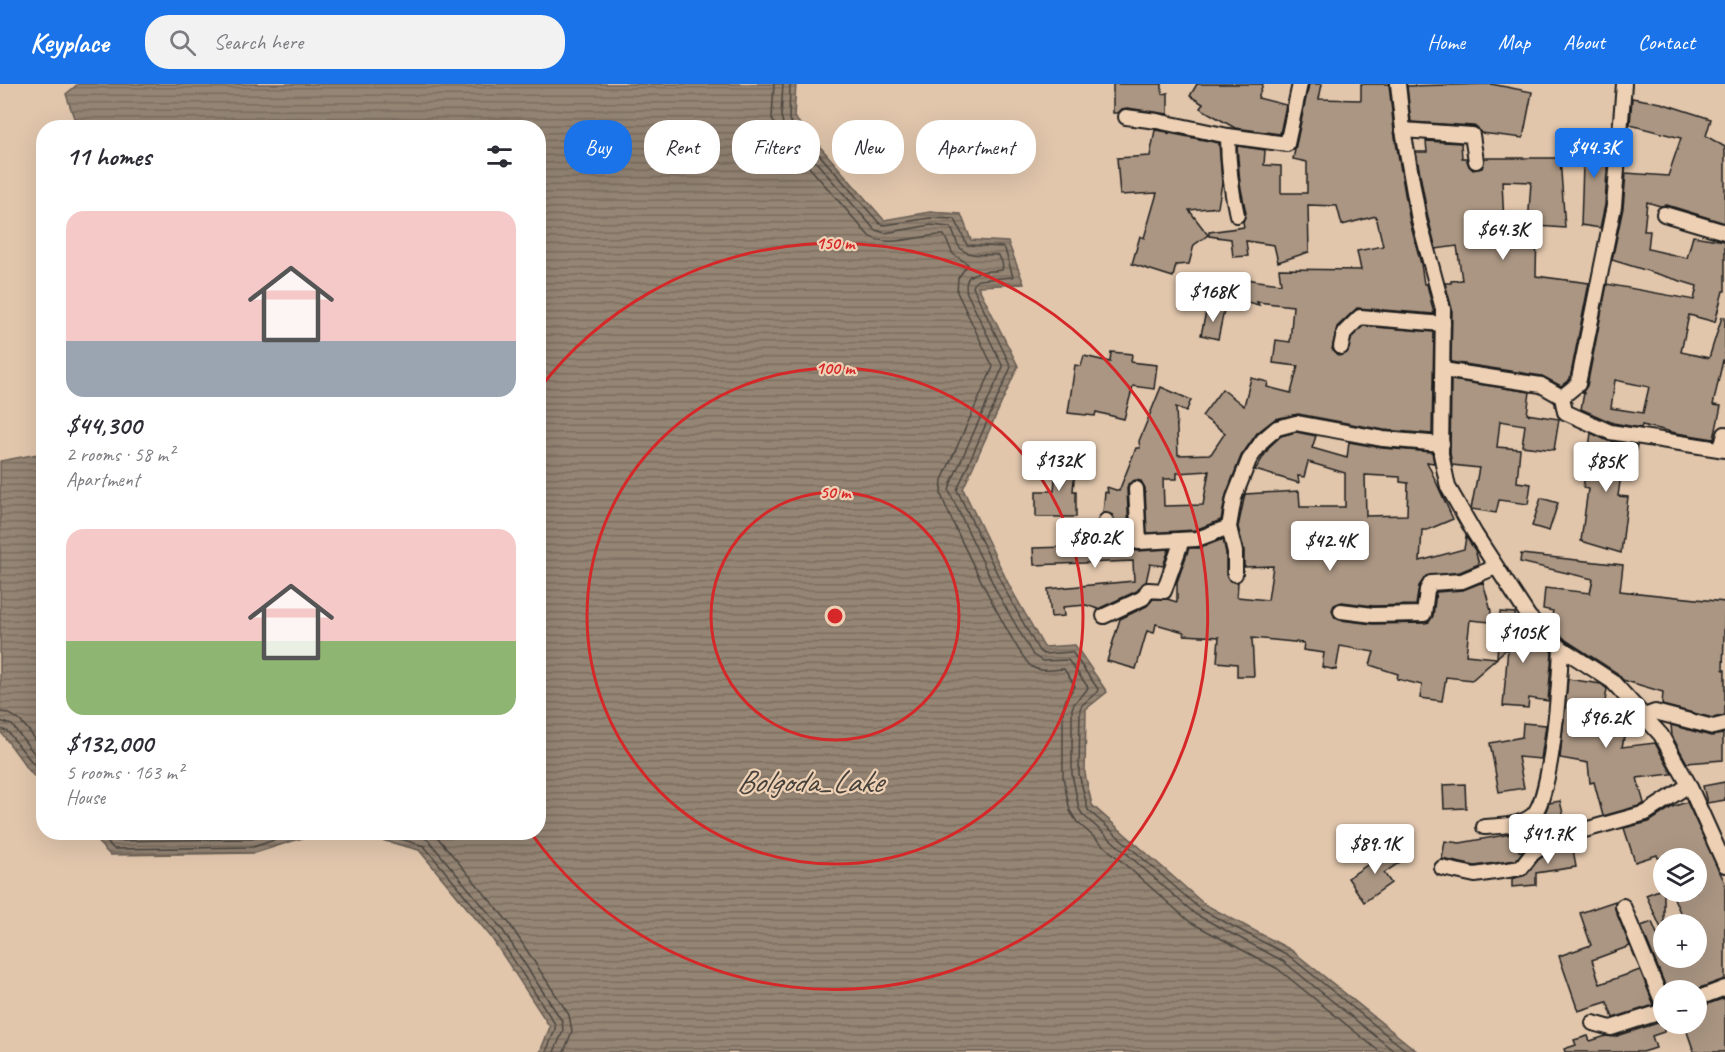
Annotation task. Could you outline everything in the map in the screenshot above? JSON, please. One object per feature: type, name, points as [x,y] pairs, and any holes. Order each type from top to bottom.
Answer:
[{"type":"street","points":[[1126,117],[1228,136],[1287,144],[1300,84]]},
{"type":"street","points":[[1398,84],[1403,130],[1419,220],[1443,309],[1442,444],[1448,487],[1474,534],[1530,617],[1561,648],[1612,681],[1661,735],[1689,786],[1725,865]]},
{"type":"street","points":[[1562,397],[1578,384],[1614,206],[1624,84]]},
{"type":"street","points":[[1403,130],[1472,135],[1476,161]]},
{"type":"street","points":[[1228,136],[1228,161],[1232,196],[1237,215]]},
{"type":"street","points":[[1664,214],[1725,232]]},
{"type":"street","points":[[1341,346],[1344,333],[1360,317],[1443,324]]},
{"type":"street","points":[[1443,370],[1541,385],[1562,397],[1565,412],[1610,432],[1723,450],[1725,434]]},
{"type":"street","points":[[1235,574],[1235,552],[1229,527],[1234,498],[1250,460],[1263,440],[1277,428],[1296,423],[1383,439],[1442,444]]},
{"type":"street","points":[[1136,489],[1139,542]]},
{"type":"street","points":[[1106,522],[1108,536],[1139,542],[1197,539],[1229,527]]},
{"type":"street","points":[[1104,616],[1143,598],[1148,590],[1164,591],[1182,540]]},
{"type":"street","points":[[1341,611],[1373,615],[1424,614],[1427,590],[1431,583],[1462,580],[1496,567]]},
{"type":"street","points":[[1484,827],[1514,824],[1532,815],[1541,803],[1555,726],[1561,648]]},
{"type":"street","points":[[1644,716],[1655,712],[1713,727],[1725,724]]},
{"type":"street","points":[[1442,868],[1474,875],[1521,868],[1532,854],[1552,839],[1646,813],[1689,786]]},
{"type":"street","points":[[1623,906],[1653,980]]},
{"type":"street","points":[[1707,995],[1725,988]]},
{"type":"street","points":[[1593,1023],[1611,1028],[1653,1015]]},
{"type":"water","name":"Bolgoda_Lake","points":[[78,84],[796,84],[794,117],[797,120],[732,120],[732,174],[820,174],[820,147],[832,160],[832,174],[844,174],[884,220],[930,212],[961,214],[971,240],[1008,242],[1024,284],[978,286],[1018,366],[963,489],[1010,587],[1044,647],[1075,645],[1107,692],[1086,709],[1085,774],[1092,805],[1204,904],[1291,950],[1418,1052],[540,1052],[550,1027],[491,937],[419,850],[381,840],[546,840],[546,120],[75,120],[66,94]]},
{"type":"water","points":[[36,454],[36,778],[0,731],[0,461]]},
{"type":"water","points":[[96,840],[296,840],[255,853],[110,855]]},
{"type":"building","points":[[1113,84],[1162,84],[1162,94],[1168,93],[1168,114],[1127,108],[1113,113]]},
{"type":"building","points":[[1197,84],[1263,84],[1258,98],[1286,105],[1280,134],[1235,128],[1200,108],[1203,104],[1190,96]]},
{"type":"building","points":[[1309,84],[1322,84],[1319,99],[1361,100],[1361,84],[1389,84],[1394,131],[1410,222],[1424,284],[1427,284],[1434,314],[1357,308],[1337,327],[1332,349],[1339,356],[1347,353],[1352,337],[1363,326],[1434,332],[1432,434],[1384,430],[1298,414],[1275,419],[1257,433],[1241,456],[1226,495],[1221,520],[1195,530],[1147,533],[1145,488],[1141,481],[1135,480],[1128,484],[1127,489],[1129,531],[1116,528],[1113,515],[1103,513],[1105,492],[1108,493],[1107,487],[1119,491],[1136,448],[1140,448],[1139,441],[1161,387],[1191,400],[1186,412],[1176,407],[1178,455],[1211,454],[1225,433],[1202,416],[1222,389],[1244,406],[1251,378],[1268,382],[1267,387],[1291,393],[1298,366],[1273,363],[1276,340],[1290,342],[1293,306],[1257,302],[1259,305],[1232,298],[1236,276],[1281,284],[1279,269],[1361,270],[1357,251],[1383,246],[1376,216],[1342,225],[1337,206],[1308,205],[1309,252],[1278,262],[1274,245],[1246,241],[1248,256],[1233,257],[1231,239],[1209,236],[1209,232],[1244,227],[1246,213],[1240,184],[1237,146],[1265,150],[1264,165],[1281,166],[1281,193],[1307,193],[1307,162],[1293,159]],"holes":[[[1209,471],[1203,505],[1164,506],[1163,479],[1177,479],[1177,473]]]},
{"type":"building","points":[[1491,84],[1532,92],[1523,138],[1481,133],[1477,127],[1473,126],[1411,122],[1407,86]]},
{"type":"building","points":[[1632,98],[1661,103],[1711,119],[1706,136],[1725,147],[1725,223],[1667,205],[1660,206],[1647,202],[1644,231],[1650,231],[1648,249],[1687,258],[1693,236],[1725,241],[1725,291],[1723,291],[1715,322],[1689,315],[1681,352],[1709,358],[1722,317],[1725,317],[1725,360],[1723,360],[1713,405],[1721,406],[1714,439],[1642,425],[1641,428],[1613,423],[1581,409],[1584,393],[1582,393],[1587,386],[1607,284],[1694,300],[1697,286],[1612,260],[1623,208],[1626,173],[1668,176],[1681,138],[1630,125]],"holes":[[[1615,380],[1649,387],[1643,413],[1611,408]]]},
{"type":"building","points":[[1155,130],[1168,132],[1168,135],[1169,133],[1219,143],[1222,183],[1218,207],[1189,210],[1208,235],[1194,245],[1189,264],[1176,265],[1173,277],[1132,264],[1140,236],[1144,238],[1157,193],[1120,195],[1117,158],[1150,156]]},
{"type":"building","points":[[1584,134],[1609,135],[1605,205],[1600,228],[1581,225]]},
{"type":"building","points":[[1426,141],[1461,143],[1462,158],[1466,158],[1473,170],[1482,168],[1485,158],[1560,158],[1565,228],[1537,226],[1536,276],[1589,283],[1570,379],[1561,386],[1542,376],[1451,362],[1452,309],[1445,283],[1462,280],[1457,246],[1436,249],[1416,152],[1427,152]],"holes":[[[1502,181],[1531,182],[1528,225],[1504,224]]]},
{"type":"building","points":[[1207,307],[1224,310],[1218,339],[1201,335]]},
{"type":"building","points":[[1111,352],[1132,354],[1131,362],[1157,365],[1154,389],[1133,386],[1124,419],[1096,412],[1095,416],[1068,413],[1075,365],[1081,366],[1084,356],[1110,362]]},
{"type":"building","points":[[1451,380],[1530,392],[1527,414],[1559,419],[1554,450],[1522,446],[1525,425],[1500,421],[1497,447],[1520,449],[1517,482],[1531,484],[1528,504],[1499,500],[1496,513],[1471,509],[1479,468],[1452,465],[1450,453]]},
{"type":"building","points":[[1296,432],[1316,436],[1312,448],[1347,458],[1349,442],[1382,448],[1432,452],[1434,463],[1427,462],[1453,519],[1422,530],[1420,561],[1464,549],[1466,537],[1475,550],[1479,564],[1460,572],[1426,576],[1419,586],[1416,605],[1373,606],[1342,602],[1334,605],[1332,610],[1335,618],[1340,620],[1373,624],[1425,623],[1429,622],[1433,616],[1436,592],[1463,590],[1483,582],[1491,611],[1490,622],[1470,620],[1466,655],[1497,658],[1472,680],[1446,677],[1442,701],[1420,698],[1422,685],[1397,679],[1398,674],[1370,665],[1374,652],[1340,646],[1336,670],[1322,667],[1324,653],[1303,650],[1304,643],[1252,638],[1254,676],[1237,676],[1237,664],[1217,662],[1219,637],[1184,635],[1184,632],[1156,624],[1154,633],[1147,631],[1136,669],[1107,661],[1120,619],[1147,606],[1153,599],[1177,602],[1177,582],[1189,548],[1200,548],[1223,539],[1226,553],[1226,575],[1230,581],[1238,582],[1237,597],[1268,600],[1273,566],[1244,567],[1244,550],[1238,527],[1245,494],[1299,491],[1300,507],[1345,507],[1345,473],[1308,462],[1304,477],[1298,476],[1299,483],[1255,470],[1270,446],[1281,436]],"holes":[[[1365,475],[1400,477],[1400,482],[1408,483],[1407,515],[1366,516]]]},
{"type":"building","points":[[1591,433],[1608,441],[1637,445],[1633,470],[1622,468],[1618,496],[1628,497],[1621,553],[1581,541],[1588,489],[1583,488]]},
{"type":"building","points":[[1057,456],[1076,458],[1073,491],[1076,491],[1076,517],[1036,517],[1036,491],[1054,491]]},
{"type":"building","points":[[1541,498],[1558,503],[1549,531],[1532,526]]},
{"type":"building","points":[[1097,525],[1099,538],[1106,545],[1138,551],[1169,549],[1163,566],[1150,564],[1146,582],[1137,591],[1098,609],[1086,605],[1063,607],[1064,616],[1051,617],[1048,589],[1134,581],[1133,561],[1034,565],[1033,548],[1066,547],[1065,526]]},
{"type":"building","points":[[1521,554],[1623,565],[1620,591],[1725,602],[1723,670],[1725,670],[1725,715],[1713,718],[1662,705],[1663,692],[1623,680],[1617,673],[1567,641],[1550,625],[1553,611],[1543,609],[1545,588],[1590,593],[1593,579],[1520,562]]},
{"type":"building","points":[[1500,612],[1515,613],[1516,633],[1534,634],[1552,652],[1548,701],[1529,698],[1528,708],[1503,706],[1508,648],[1497,657]]},
{"type":"building","points":[[1568,679],[1601,684],[1607,689],[1603,714],[1628,719],[1622,747],[1655,743],[1672,774],[1637,778],[1644,803],[1642,805],[1603,816],[1594,782],[1590,783],[1588,763],[1560,758]]},
{"type":"building","points":[[1523,723],[1546,725],[1541,759],[1518,757],[1524,788],[1499,792],[1490,743],[1522,737]]},
{"type":"building","points":[[1671,725],[1711,736],[1723,734],[1723,760],[1687,763],[1672,736]]},
{"type":"building","points":[[1725,782],[1725,800],[1707,803],[1703,786]]},
{"type":"building","points":[[1465,784],[1466,808],[1444,809],[1443,785]]},
{"type":"building","points":[[1560,801],[1566,826],[1549,831],[1545,813],[1549,803]]},
{"type":"building","points":[[1687,802],[1725,883],[1725,979],[1707,985],[1707,980],[1663,980],[1658,968],[1707,968],[1707,914],[1681,914],[1676,902],[1707,902],[1707,848],[1653,848],[1653,856],[1635,862],[1624,828],[1649,822],[1672,807]]},
{"type":"building","points":[[1516,833],[1519,851],[1523,851],[1516,860],[1475,866],[1442,859],[1445,841],[1460,843]]},
{"type":"building","points":[[1572,843],[1576,867],[1536,873],[1536,885],[1512,887],[1512,879],[1527,874],[1538,860],[1556,847]]},
{"type":"building","points":[[1394,847],[1403,860],[1384,873],[1391,883],[1364,902],[1348,878]]},
{"type":"building","points":[[1653,892],[1653,902],[1664,902],[1664,914],[1655,914],[1646,895]]},
{"type":"building","points":[[1615,901],[1615,909],[1630,946],[1592,960],[1600,984],[1640,970],[1653,1005],[1613,1018],[1607,1002],[1578,1011],[1559,956],[1591,945],[1580,913]]},
{"type":"building","points":[[1652,922],[1653,924],[1653,956],[1641,926]]},
{"type":"building","points":[[1725,998],[1725,1052],[1694,1052],[1688,1034],[1707,1034],[1707,1004]]},
{"type":"building","points":[[1653,1025],[1653,1034],[1658,1034],[1652,1036],[1656,1048],[1643,1052],[1565,1052],[1564,1049],[1576,1045],[1574,1040],[1588,1036],[1590,1041],[1606,1036],[1614,1037]]}]
